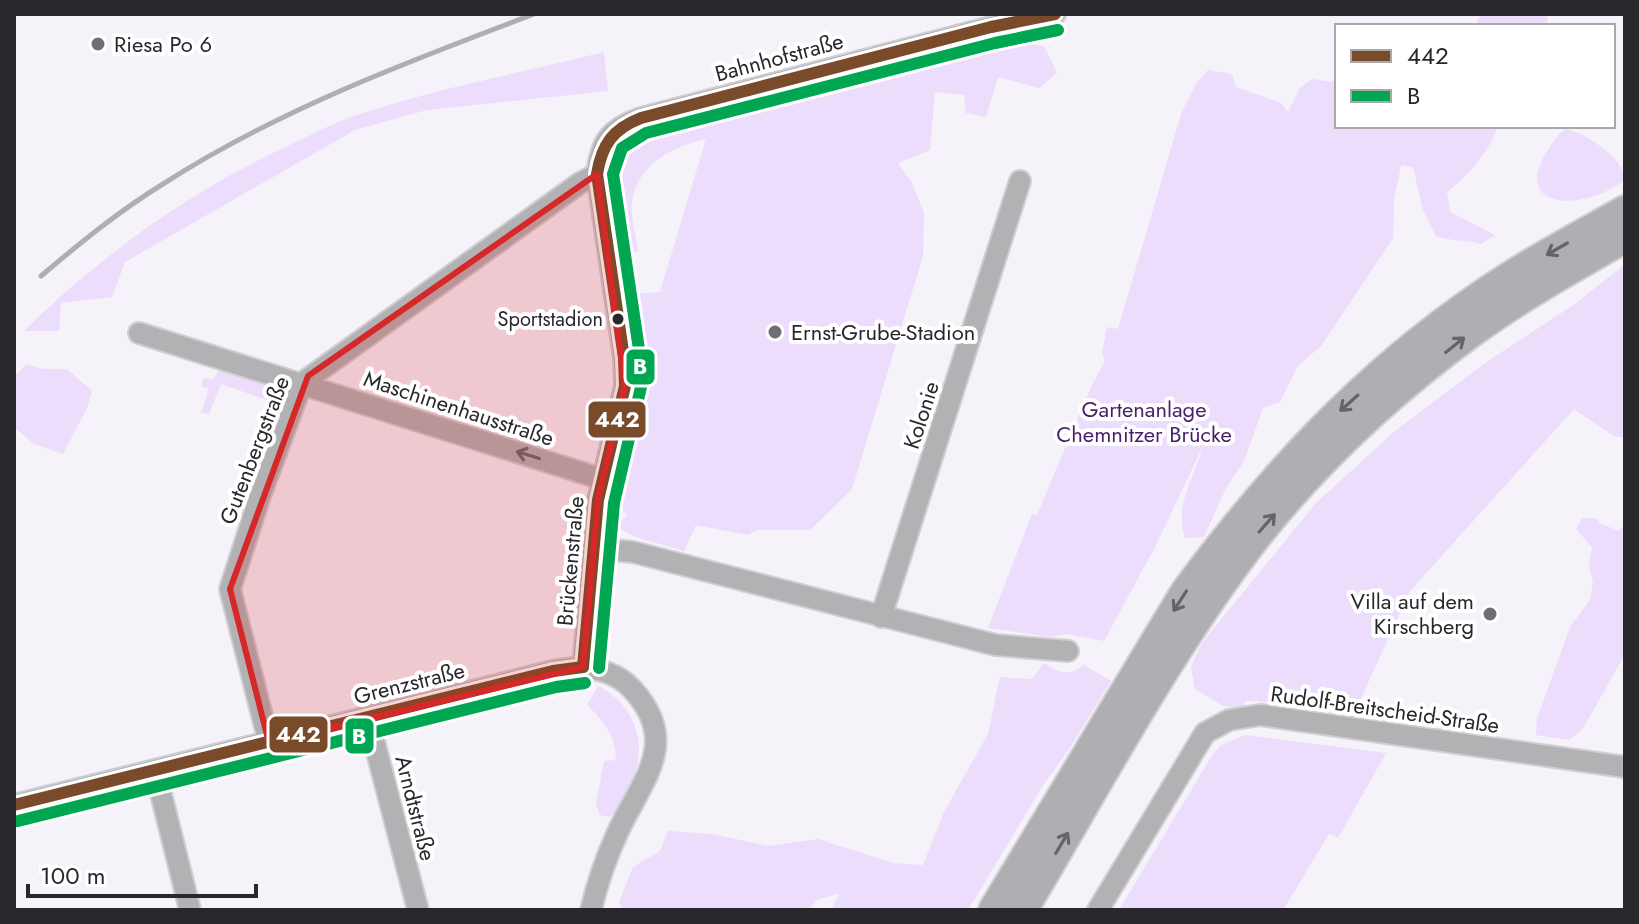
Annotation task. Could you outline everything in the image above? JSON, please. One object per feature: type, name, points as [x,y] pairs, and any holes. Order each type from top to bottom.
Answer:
[{"type":"highway","points":[[994,910],[1186,592],[1221,544],[1301,449],[1374,380],[1471,304],[1525,268],[1625,211]]},
{"type":"highway","points":[[1022,910],[1206,607],[1257,536],[1296,490],[1374,411],[1470,333],[1625,237]]},
{"type":"street","name":"Bahnhofstraße","points":[[612,132],[641,118],[991,27],[1055,14]]},
{"type":"street","name":"Brückenstraße","points":[[583,667],[602,479],[625,386],[624,358],[597,174],[599,152],[612,132]]},
{"type":"street","name":"Gutenbergstraße","points":[[269,743],[230,589],[302,383],[597,174]]},
{"type":"street","name":"Kolonie","points":[[881,617],[1020,181]]},
{"type":"street","name":"Maschinenhausstraße","points":[[139,333],[602,479]]},
{"type":"street","points":[[593,548],[633,552],[996,645],[1068,651]]},
{"type":"street","points":[[583,667],[610,674],[628,685],[647,707],[657,741],[652,766],[617,834],[591,910]]},
{"type":"street","name":"Grenzstraße","points":[[14,805],[553,671],[583,667]]},
{"type":"street","name":"Rudolf-Breitscheid-Straße","points":[[1098,910],[1205,733],[1229,720],[1260,715],[1625,767]]},
{"type":"street","name":"Arndtstraße","points":[[368,718],[418,910]]},
{"type":"street","points":[[155,770],[190,910]]},
{"type":"highlighted area","points":[[597,174],[625,386],[598,500],[583,667],[269,743],[230,589],[308,376]]},
{"type":"green space","points":[[1481,14],[1546,14],[1548,19],[1546,24],[1476,24]]},
{"type":"green space","name":"Ernst-Grube-Stadion","points":[[1007,41],[1044,46],[1057,73],[1039,88],[998,77],[986,117],[966,113],[964,95],[935,92],[930,150],[898,163],[912,183],[924,213],[923,256],[852,489],[810,530],[757,530],[748,535],[696,525],[684,551],[636,537],[614,526],[627,516],[621,507],[612,511],[634,368],[630,299],[636,294],[660,292],[706,139],[682,146],[659,158],[642,176],[632,201],[638,252],[621,250],[612,183],[619,151],[645,136],[701,117]]},
{"type":"green space","points":[[604,52],[608,91],[427,110],[355,130],[125,262],[112,297],[61,303],[59,331],[24,331],[86,275],[152,224],[258,160],[351,117],[413,98]]},
{"type":"green space","name":"Gartenanlage Chemnitzer Brücke","points":[[1208,70],[1232,74],[1236,87],[1281,103],[1288,112],[1300,88],[1312,79],[1335,80],[1335,128],[1497,128],[1477,163],[1447,192],[1450,212],[1495,235],[1481,244],[1436,236],[1423,210],[1413,167],[1401,165],[1394,200],[1393,238],[1321,346],[1297,367],[1280,402],[1263,408],[1244,461],[1226,488],[1204,537],[1185,538],[1182,525],[1187,490],[1203,446],[1155,547],[1104,641],[1067,634],[1051,637],[988,628],[1032,514],[1037,515],[1090,389],[1105,361],[1102,353],[1107,327],[1118,329],[1182,111],[1198,81]]},
{"type":"green space","points":[[1566,129],[1603,148],[1618,163],[1625,180],[1604,192],[1570,201],[1557,200],[1541,190],[1537,181],[1539,169],[1546,153]]},
{"type":"green space","points":[[1625,264],[1625,437],[1615,437],[1574,409],[1410,591],[1357,707],[1246,701],[1241,708],[1223,706],[1195,689],[1191,667],[1202,643],[1316,503],[1395,431],[1488,361],[1575,304]]},
{"type":"green space","points":[[27,364],[43,369],[67,369],[92,391],[87,408],[63,454],[34,444],[14,427],[14,376]]},
{"type":"green space","points":[[220,368],[278,388],[282,399],[272,429],[267,427],[275,403],[221,384],[209,414],[201,413],[209,389],[201,386],[204,378],[213,380]]},
{"type":"green space","points":[[1582,518],[1596,518],[1618,531],[1625,524],[1625,654],[1582,730],[1569,740],[1536,735],[1537,719],[1570,627],[1590,600],[1592,547],[1576,529]]},
{"type":"green space","points":[[1044,663],[1064,672],[1084,665],[1111,681],[968,910],[831,910],[840,893],[816,900],[809,910],[623,910],[619,902],[633,867],[660,851],[668,831],[712,834],[769,846],[818,839],[893,863],[923,865],[944,812],[988,734],[1000,677],[1032,679]]},
{"type":"green space","points":[[598,686],[626,709],[638,742],[639,754],[633,778],[615,813],[609,817],[600,815],[596,805],[604,761],[616,760],[614,744],[604,724],[587,705]]},
{"type":"green space","points":[[1245,735],[1386,753],[1338,838],[1329,834],[1283,910],[1119,910],[1213,754],[1221,745]]},
{"type":"railway","points":[[41,276],[131,205],[252,133],[391,69],[534,14]]},
{"type":"transit line","name":"442","points":[[583,667],[598,500],[625,386],[624,358],[597,174],[610,139],[623,127],[641,118],[991,27],[1055,14]]},
{"type":"transit line","name":"B","points":[[599,668],[614,503],[641,387],[640,356],[613,174],[622,148],[646,133],[995,43],[1058,30]]},
{"type":"transit line","name":"442","points":[[14,805],[553,671],[583,667]]},
{"type":"transit line","name":"B","points":[[18,821],[556,687],[585,683]]},
{"type":"place","name":"Riesa Po 6","points":[[98,44]]},
{"type":"place","name":"Sportstadion","points":[[618,319]]},
{"type":"place","name":"Ernst-Grube-Stadion","points":[[775,332]]},
{"type":"place","name":"Villa auf dem Kirschberg","points":[[1490,614]]}]
